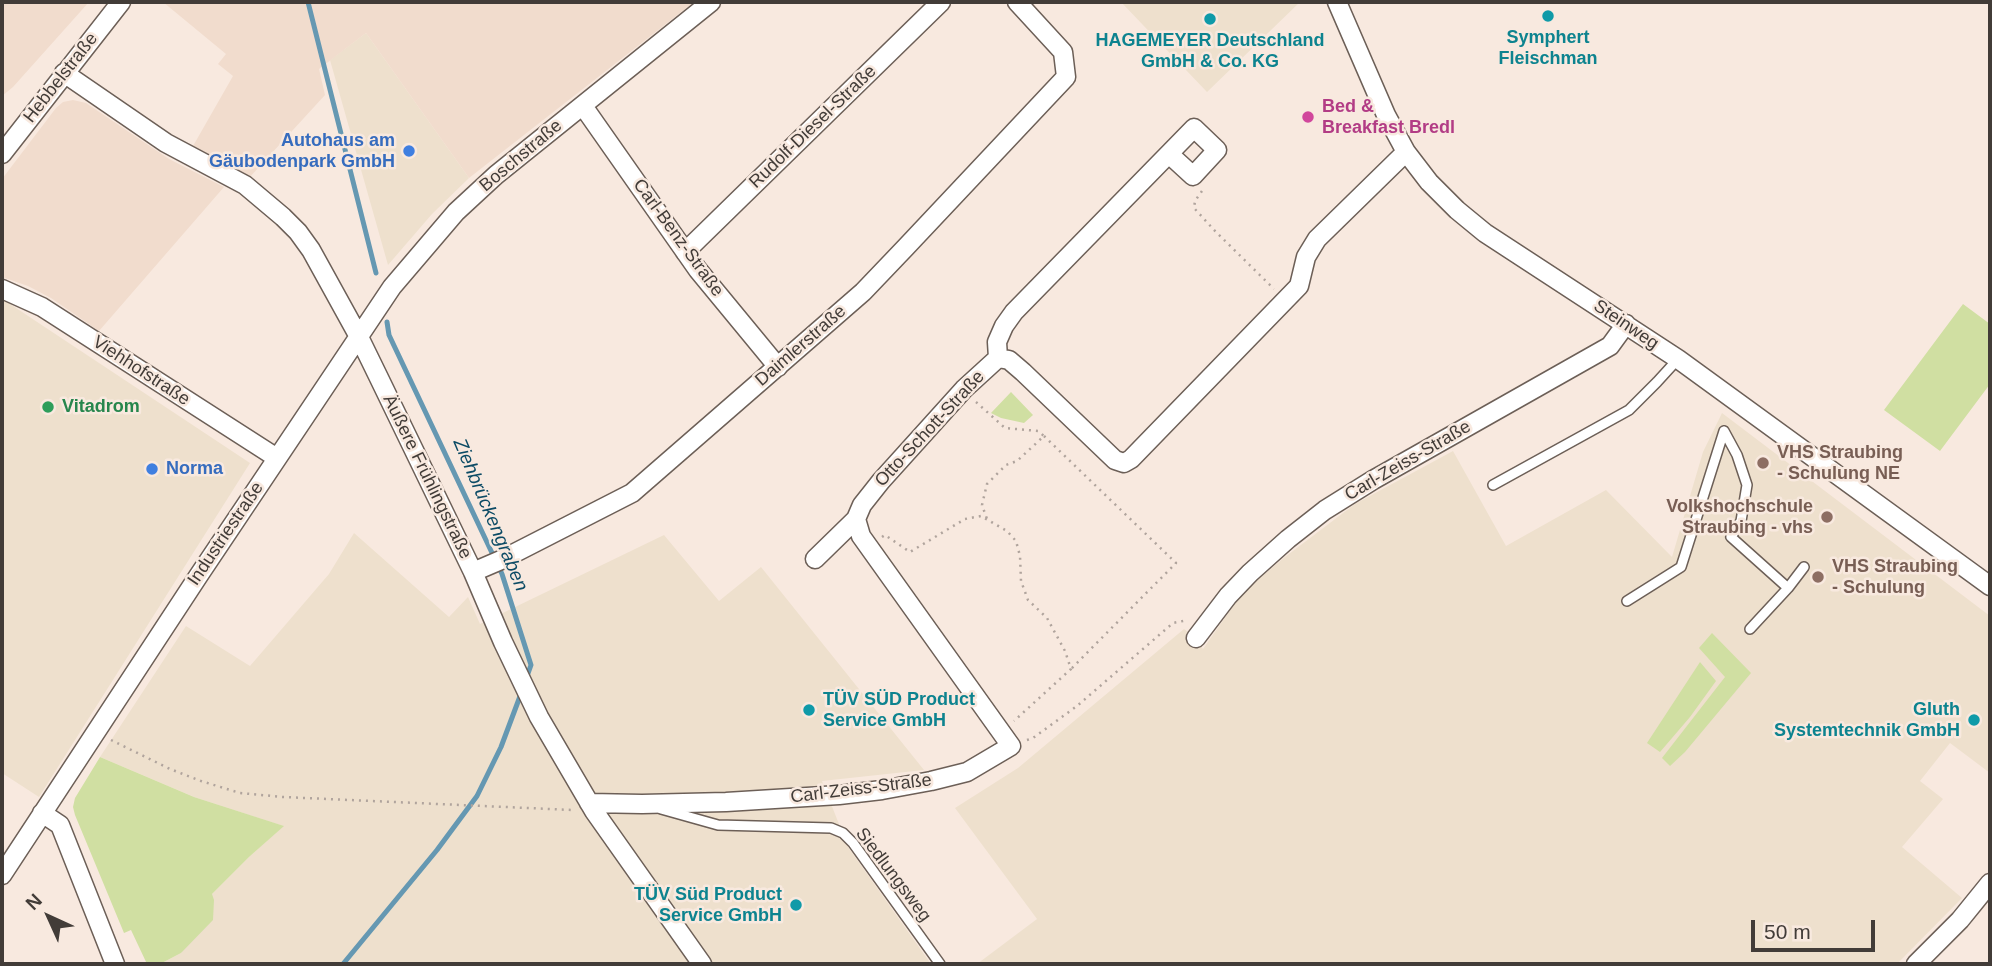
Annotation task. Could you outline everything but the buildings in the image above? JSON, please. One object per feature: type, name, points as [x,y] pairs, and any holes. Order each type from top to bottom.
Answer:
[{"type":"street","name":"Hebbelstraße","points":[[2,154],[121,2]]},
{"type":"street","name":"Boschstraße","points":[[359,337],[392,287],[456,212],[496,175],[711,2]]},
{"type":"street","name":"Rudolf-Diesel-Straße","points":[[685,252],[941,2]]},
{"type":"street","name":"Daimlerstraße","points":[[473,572],[632,493],[863,292],[1066,77],[1063,52],[1017,2]]},
{"type":"street","name":"Steinweg","points":[[1337,2],[1386,115],[1406,152],[1436,190],[1457,210],[1485,233],[1678,359],[1990,586]]},
{"type":"street","name":"Äußere Frühlingstraße","points":[[64,73],[166,143],[228,175],[265,201],[298,232],[311,250],[359,337],[473,572],[533,706],[559,754],[592,807],[702,964]]},
{"type":"street","name":"Carl-Benz-Straße","points":[[583,106],[685,252],[778,367]]},
{"type":"street","points":[[998,358],[997,342],[1014,312],[1194,128],[1217,150],[1193,176],[1169,154]]},
{"type":"street","name":"Otto-Schott-Straße","points":[[815,559],[856,519],[862,505],[881,481],[964,389],[998,358],[1009,360],[1023,372],[1115,460],[1124,463],[1131,459],[1299,286],[1306,257],[1317,239],[1406,152]]},
{"type":"street","name":"Viehhofstraße","points":[[2,289],[42,307],[277,458]]},
{"type":"street","name":"Carl-Zeiss-Straße","points":[[1196,638],[1259,564],[1325,510],[1610,346],[1626,324]]},
{"type":"street","name":"Industriestraße","points":[[2,875],[359,337]]},
{"type":"street","points":[[856,519],[860,536],[1006,740]]},
{"type":"street","name":"Carl-Zeiss-Straße","points":[[592,807],[726,802],[882,790],[967,772],[1006,740]]},
{"type":"street","points":[[42,813],[60,825],[115,964]]},
{"type":"street","points":[[1916,964],[1990,883]]},
{"type":"lane","points":[[1493,485],[1629,410],[1678,359]]},
{"type":"lane","points":[[1627,601],[1681,567],[1724,432],[1737,455],[1747,485],[1741,521],[1731,537],[1788,588]]},
{"type":"lane","points":[[1750,629],[1804,567]]},
{"type":"lane","name":"Siedlungsweg","points":[[642,804],[718,825],[831,828],[843,833],[940,964]]},
{"type":"path","points":[[1193,176],[1205,186],[1195,201],[1194,208],[1285,299]]},
{"type":"path","points":[[964,389],[1005,428],[1038,430],[1176,563],[1071,669],[1006,740]]},
{"type":"path","points":[[987,519],[982,505],[987,484],[1006,465],[1017,461],[1044,436]]},
{"type":"path","points":[[868,546],[885,535],[910,552],[965,519],[981,516],[1007,531],[1016,541],[1020,555],[1021,581],[1028,600],[1047,618],[1065,651],[1071,669]]},
{"type":"path","points":[[1006,740],[1033,738],[1077,706],[1173,623],[1184,619],[1207,622]]},
{"type":"path","points":[[95,732],[170,769],[240,793],[485,806],[592,807]]},
{"type":"shaded area","points":[[2,2],[89,2],[2,96]]},
{"type":"shaded area","points":[[163,2],[694,2],[469,178],[366,33],[319,69],[325,95],[249,178],[193,146],[233,76],[218,64],[226,54]]},
{"type":"shaded area","points":[[1121,2],[1300,2],[1207,92]]},
{"type":"shaded area","points":[[366,33],[469,178],[432,214],[388,265],[330,60]]},
{"type":"shaded area","points":[[73,100],[86,103],[169,159],[224,187],[99,331],[51,298],[2,277],[2,179],[56,108],[63,102]]},
{"type":"shaded area","points":[[2,300],[250,463],[39,797],[2,773]]},
{"type":"shaded area","points":[[1722,413],[1990,616],[1990,773],[1950,743],[1920,781],[1943,799],[1902,847],[1962,898],[1897,964],[977,964],[1037,919],[955,808],[1018,768],[1184,629],[1196,638],[1203,649],[1243,592],[1285,557],[1355,504],[1453,451],[1506,546],[1606,490],[1672,557],[1703,452]]},
{"type":"shaded area","points":[[354,533],[449,617],[468,597],[480,624],[664,535],[719,601],[761,567],[924,770],[822,781],[848,847],[931,964],[160,964],[181,953],[212,894],[283,826],[194,797],[100,757],[186,626],[250,666],[329,574]]},
{"type":"green space","points":[[1963,304],[1990,324],[1990,384],[1940,451],[1884,410]]},
{"type":"green space","points":[[1011,392],[1033,415],[1024,423],[991,413]]},
{"type":"green space","points":[[1712,633],[1751,673],[1685,752],[1670,766],[1662,758],[1725,677],[1699,648]]},
{"type":"green space","points":[[1700,662],[1716,681],[1660,752],[1647,743]]},
{"type":"green space","points":[[100,757],[194,797],[284,826],[212,894],[213,920],[181,953],[160,964],[147,964],[131,930],[124,933],[75,815],[75,798]]},
{"type":"waterway","name":"Ziehbrückengraben","points":[[308,2],[376,273]]},
{"type":"waterway","name":"Ziehbrückengraben","points":[[387,322],[389,335],[502,574],[531,665],[526,679]]},
{"type":"waterway","name":"Ziehbrückengraben","points":[[343,964],[437,850],[477,796],[501,747],[522,691]]},
{"type":"place","name":"Symphert Fleischman","points":[[1548,16]]},
{"type":"place","name":"HAGEMEYER Deutschland GmbH & Co. KG","points":[[1210,19]]},
{"type":"place","name":"Bed & Breakfast Bredl","points":[[1308,117]]},
{"type":"place","name":"Autohaus am Gäubodenpark GmbH","points":[[409,151]]},
{"type":"place","name":"Vitadrom","points":[[48,407]]},
{"type":"place","name":"VHS Straubing - Schulung NE","points":[[1763,463]]},
{"type":"place","name":"Norma","points":[[152,469]]},
{"type":"place","name":"Volkshochschule Straubing - vhs","points":[[1827,517]]},
{"type":"place","name":"VHS Straubing - Schulung","points":[[1818,577]]},
{"type":"place","name":"TÜV SÜD Product Service GmbH","points":[[809,710]]},
{"type":"place","name":"Gluth Systemtechnik GmbH","points":[[1974,720]]},
{"type":"place","name":"TÜV Süd Product Service GmbH","points":[[796,905]]}]
